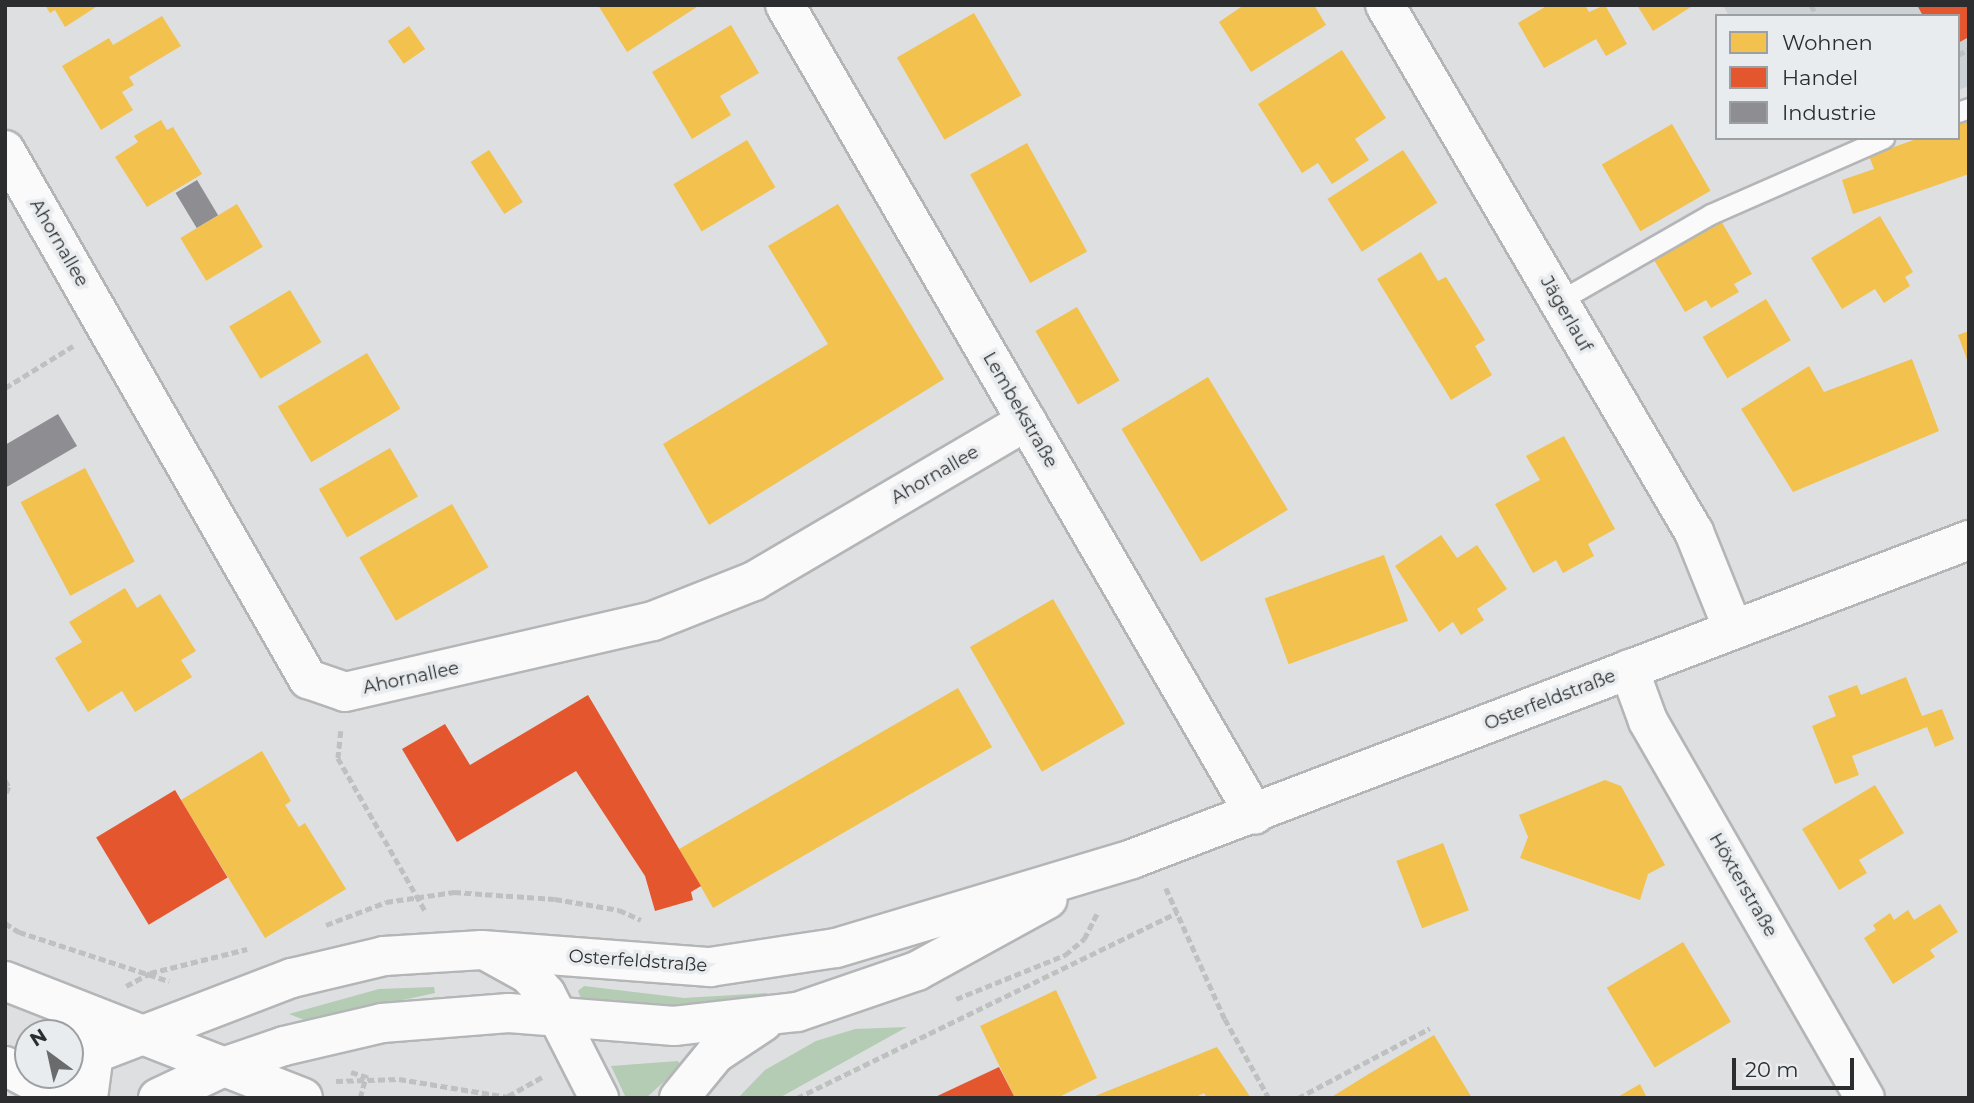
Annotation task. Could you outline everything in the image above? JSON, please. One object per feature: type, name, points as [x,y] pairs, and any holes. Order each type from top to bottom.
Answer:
[{"type":"main road","name":"Lembekstraße","points":[[785,5],[1255,815]]},
{"type":"main road","name":"Jägerlauf","points":[[1385,5],[1694,532],[1733,629]]},
{"type":"main road","name":"Ahornallee","points":[[5,150],[308,679],[345,692],[653,621],[754,581],[1027,421]]},
{"type":"main road","name":"Osterfeldstraße","points":[[84,1057],[339,965],[465,950],[670,967],[750,964],[835,948],[1141,856],[1255,815],[1969,540]]},
{"type":"main road","name":"Höxterstraße","points":[[1629,669],[1648,721],[1865,1098]]},
{"type":"main road","name":"Osterfeldstraße","points":[[158,1098],[226,1066],[284,1046],[382,1023],[509,1013],[674,1026],[778,1016],[839,1000],[917,971],[1141,856]]},
{"type":"main road","points":[[465,950],[528,974],[559,1017],[599,1098]]},
{"type":"main road","points":[[5,981],[226,1066],[313,1090]]},
{"type":"main road","points":[[83,1013],[83,1019]]},
{"type":"main road","points":[[679,1098],[715,1054],[778,1016]]},
{"type":"main road","points":[[84,1071],[88,1098]]},
{"type":"main road","points":[[44,1089],[65,1098]]},
{"type":"lane","points":[[1559,301],[1711,214],[1879,140]]},
{"type":"path","points":[[5,388],[107,326]]},
{"type":"path","points":[[345,692],[338,758],[417,897],[465,950]]},
{"type":"path","points":[[5,780],[9,787],[5,796]]},
{"type":"path","points":[[1141,856],[1177,913],[1225,1019],[1269,1098]]},
{"type":"path","points":[[317,928],[386,901],[454,892],[555,899],[619,910],[648,923]]},
{"type":"path","points":[[797,1098],[1177,913]]},
{"type":"path","points":[[5,923],[19,932],[150,973],[175,985]]},
{"type":"path","points":[[120,989],[150,973],[252,948]]},
{"type":"path","points":[[1298,1098],[1430,1028]]},
{"type":"path","points":[[313,1090],[366,1077],[511,1097]]},
{"type":"path","points":[[360,1098],[366,1077]]},
{"type":"shaded area","points":[[1723,5],[1969,5],[1969,86],[1960,89],[1960,14],[1728,14]]},
{"type":"green space","points":[[584,986],[684,998],[767,993],[768,997],[684,1008],[581,998],[578,991]]},
{"type":"green space","points":[[434,987],[435,993],[307,1021],[289,1014],[379,989]]},
{"type":"green space","points":[[907,1027],[779,1098],[738,1098],[765,1070],[816,1041],[855,1029]]},
{"type":"green space","points":[[678,1061],[681,1066],[646,1098],[626,1098],[611,1066]]},
{"type":"building: Wohnen","points":[[45,5],[99,5],[65,27],[55,10],[50,13]]},
{"type":"building: Wohnen","points":[[598,5],[700,5],[627,52]]},
{"type":"building: Wohnen","points":[[1244,5],[1314,5],[1326,25],[1251,72],[1219,22]]},
{"type":"building: Wohnen","points":[[1548,5],[1585,5],[1589,12],[1605,5],[1627,44],[1606,56],[1596,39],[1544,68],[1518,23]]},
{"type":"building: Wohnen","points":[[1637,5],[1694,5],[1653,31]]},
{"type":"building: Wohnen","points":[[974,13],[1022,95],[944,140],[897,58]]},
{"type":"building: Wohnen","points":[[162,16],[181,46],[129,77],[134,85],[122,92],[133,110],[101,130],[62,66],[109,38],[113,45]]},
{"type":"building: Wohnen","points":[[731,25],[759,73],[720,96],[731,115],[692,139],[652,72]]},
{"type":"building: Wohnen","points":[[409,26],[425,49],[404,64],[388,41]]},
{"type":"building: Wohnen","points":[[1342,50],[1386,118],[1355,139],[1369,160],[1332,184],[1318,163],[1302,173],[1258,104]]},
{"type":"building: Wohnen","points":[[1969,116],[1969,174],[1853,214],[1842,180],[1874,169],[1869,156],[1913,140],[1960,140],[1960,119]]},
{"type":"building: Wohnen","points":[[161,120],[167,130],[173,127],[202,174],[147,207],[115,157],[138,142],[134,136]]},
{"type":"building: Wohnen","points":[[1672,124],[1710,191],[1640,231],[1602,164]]},
{"type":"building: Wohnen","points":[[747,140],[775,187],[702,231],[673,184]]},
{"type":"building: Wohnen","points":[[1027,143],[1087,251],[1030,283],[970,175]]},
{"type":"building: Wohnen","points":[[489,150],[523,202],[504,214],[471,162]]},
{"type":"building: Wohnen","points":[[1403,150],[1437,203],[1362,252],[1328,199]]},
{"type":"building: Wohnen","points":[[237,204],[263,247],[206,281],[180,238]]},
{"type":"building: Wohnen","points":[[838,204],[944,379],[709,525],[663,444],[828,344],[768,246]]},
{"type":"building: Wohnen","points":[[1880,216],[1913,272],[1905,277],[1910,286],[1884,303],[1875,289],[1842,309],[1811,258]]},
{"type":"building: Wohnen","points":[[1721,221],[1752,274],[1734,284],[1739,292],[1711,308],[1706,300],[1685,312],[1654,260]]},
{"type":"building: Wohnen","points":[[1421,252],[1438,281],[1446,277],[1485,340],[1475,346],[1492,375],[1451,400],[1377,279]]},
{"type":"building: Wohnen","points":[[290,290],[321,342],[261,379],[229,327]]},
{"type":"building: Wohnen","points":[[1766,299],[1791,340],[1727,378],[1703,337]]},
{"type":"building: Wohnen","points":[[1077,307],[1120,381],[1078,405],[1035,331]]},
{"type":"building: Wohnen","points":[[1969,331],[1969,362],[1968,362],[1958,335]]},
{"type":"building: Wohnen","points":[[367,353],[400,409],[311,462],[278,407]]},
{"type":"building: Wohnen","points":[[1912,359],[1939,431],[1793,492],[1741,409],[1809,366],[1824,392]]},
{"type":"building: Wohnen","points":[[1208,377],[1288,510],[1201,562],[1121,429]]},
{"type":"building: Wohnen","points":[[1564,436],[1615,529],[1588,544],[1594,556],[1563,573],[1556,560],[1533,573],[1495,504],[1540,480],[1526,456]]},
{"type":"building: Wohnen","points":[[390,448],[418,496],[347,537],[319,489]]},
{"type":"building: Wohnen","points":[[85,468],[135,562],[70,596],[21,502]]},
{"type":"building: Wohnen","points":[[452,504],[488,567],[396,621],[359,558]]},
{"type":"building: Wohnen","points":[[1441,535],[1457,558],[1477,545],[1507,589],[1477,609],[1484,620],[1461,635],[1453,622],[1439,632],[1395,566]]},
{"type":"building: Wohnen","points":[[1384,555],[1408,621],[1289,664],[1265,598]]},
{"type":"building: Wohnen","points":[[125,588],[137,608],[160,594],[196,651],[181,660],[192,677],[135,712],[122,691],[88,712],[55,658],[82,642],[69,622]]},
{"type":"building: Wohnen","points":[[1053,599],[1125,724],[1042,772],[970,647]]},
{"type":"building: Wohnen","points":[[1906,677],[1922,716],[1942,709],[1954,739],[1935,747],[1927,727],[1852,756],[1859,775],[1835,784],[1812,726],[1836,716],[1828,696],[1857,685],[1861,695]]},
{"type":"building: Wohnen","points":[[958,688],[992,747],[713,908],[679,849]]},
{"type":"building: Wohnen","points":[[262,751],[291,801],[285,805],[299,827],[305,823],[346,889],[265,938],[181,800]]},
{"type":"building: Wohnen","points":[[1605,780],[1621,786],[1665,865],[1648,874],[1640,900],[1520,858],[1528,837],[1519,815]]},
{"type":"building: Wohnen","points":[[1875,785],[1904,833],[1859,860],[1867,873],[1839,890],[1802,829]]},
{"type":"building: Wohnen","points":[[1443,843],[1469,910],[1422,928],[1396,861]]},
{"type":"building: Wohnen","points":[[1940,904],[1958,932],[1930,950],[1935,957],[1893,984],[1864,938],[1876,930],[1873,925],[1890,913],[1894,920],[1908,910],[1914,920]]},
{"type":"building: Wohnen","points":[[1683,942],[1731,1022],[1655,1068],[1607,988]]},
{"type":"building: Wohnen","points":[[1056,990],[1097,1078],[1057,1098],[1015,1098],[980,1026]]},
{"type":"building: Wohnen","points":[[1434,1035],[1472,1098],[1330,1098],[1367,1075]]},
{"type":"building: Wohnen","points":[[1217,1047],[1251,1098],[1207,1098],[1204,1093],[1194,1098],[1090,1098]]},
{"type":"building: Wohnen","points":[[1640,1084],[1647,1098],[1616,1098]]},
{"type":"building: Handel","points":[[1917,5],[1969,5],[1969,37],[1960,42],[1960,14],[1922,14]]},
{"type":"building: Handel","points":[[588,695],[701,886],[691,892],[693,900],[655,911],[645,876],[576,771],[457,842],[402,749],[445,724],[470,765]]},
{"type":"building: Handel","points":[[175,790],[228,877],[149,925],[96,837]]},
{"type":"building: Handel","points":[[999,1067],[1015,1098],[933,1098]]},
{"type":"building: Industrie","points":[[197,180],[218,215],[197,228],[176,193]]},
{"type":"building: Industrie","points":[[58,414],[77,446],[5,488],[5,445]]}]
